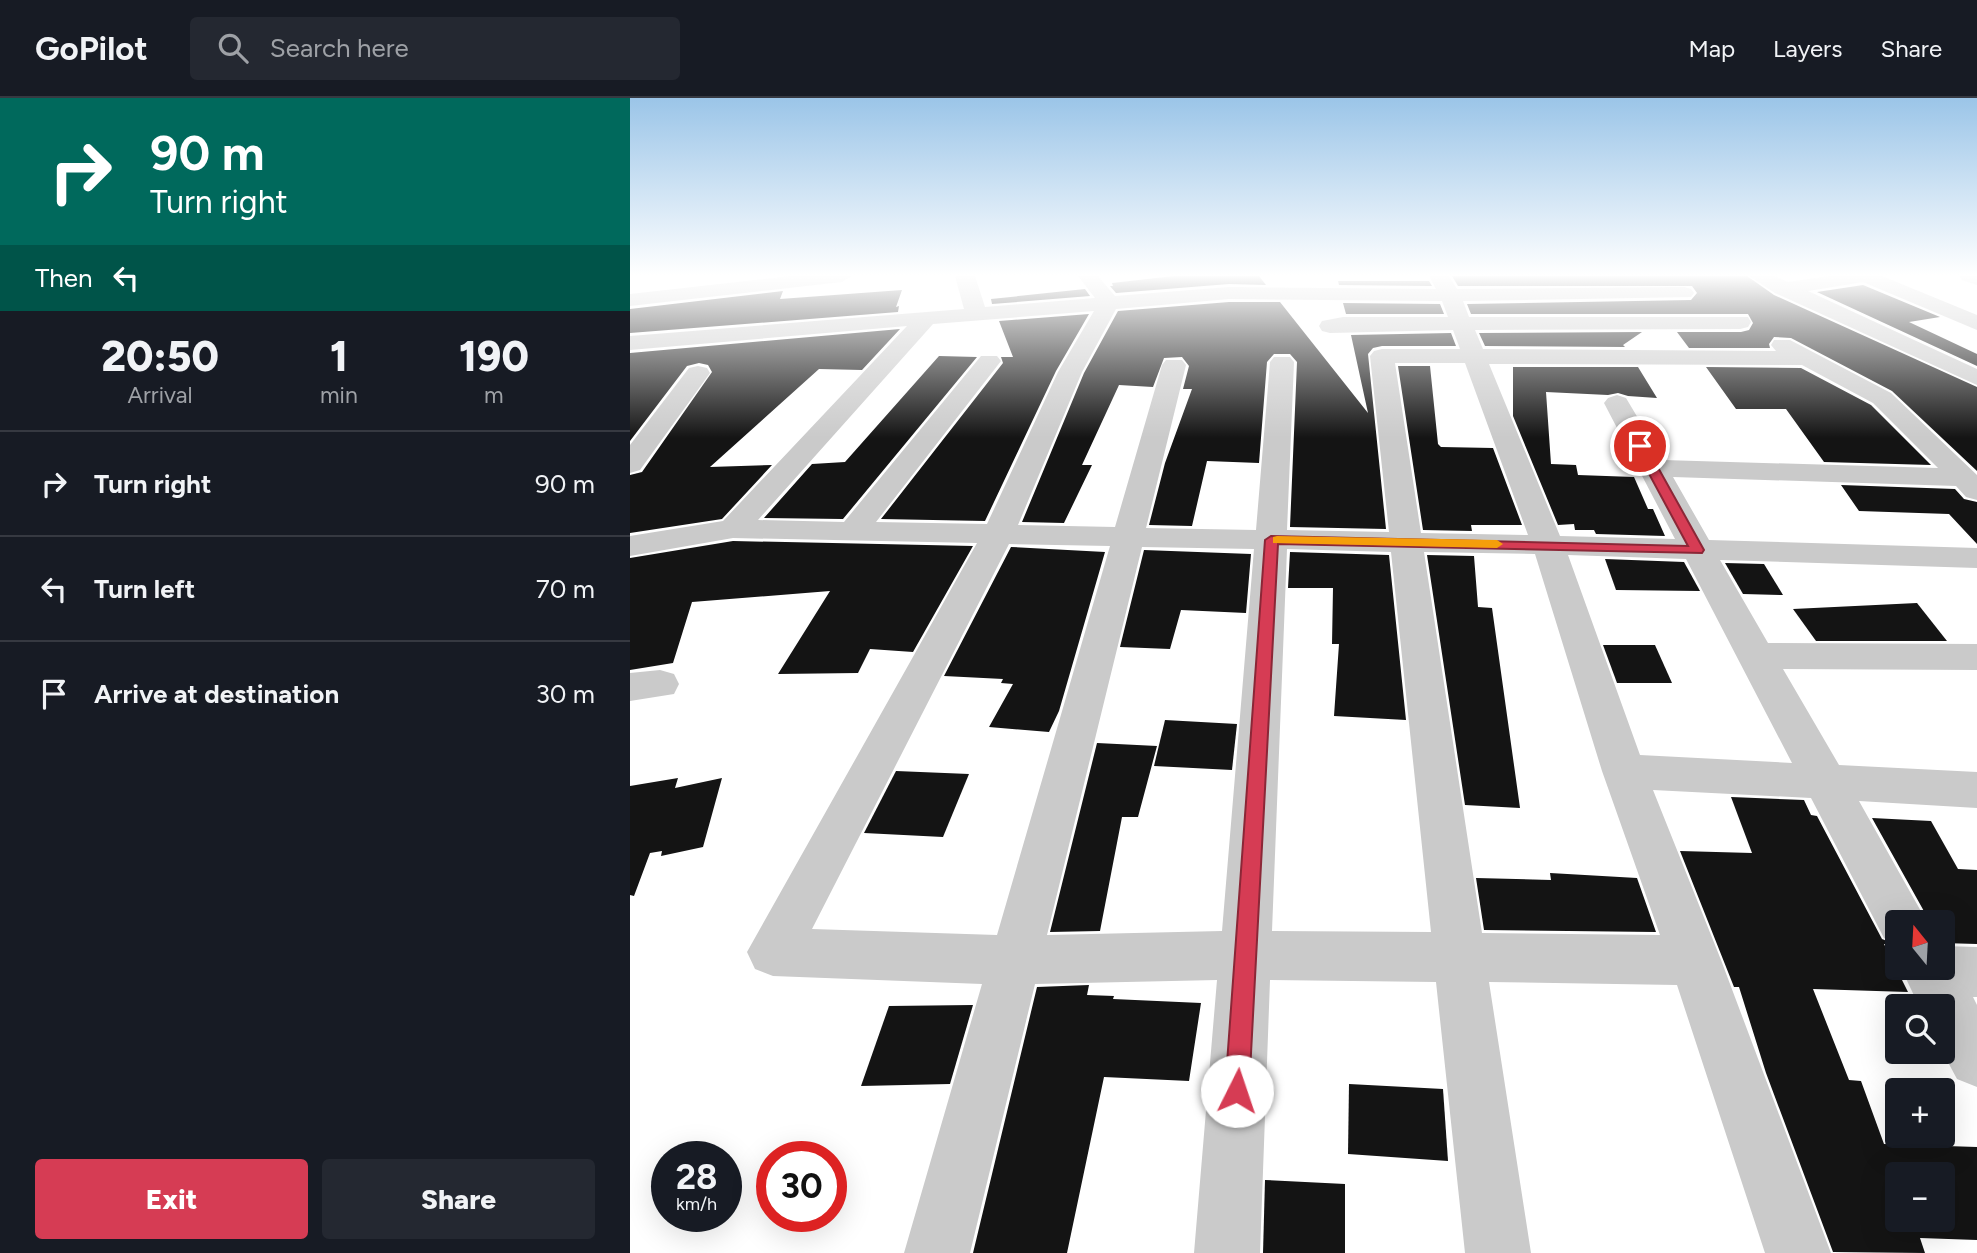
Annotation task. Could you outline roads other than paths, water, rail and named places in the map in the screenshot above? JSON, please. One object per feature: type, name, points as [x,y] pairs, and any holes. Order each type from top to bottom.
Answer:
[{"type":"street","points":[[630,343],[780,330]]},
{"type":"street","points":[[733,529],[916,330]]},
{"type":"street","points":[[1086,330],[999,533],[773,952],[1015,960],[1245,955],[1695,960]]},
{"type":"street","points":[[1427,330],[1382,356],[1498,1253]]},
{"type":"street","points":[[1463,330],[1548,545],[1624,771],[1695,960],[1798,1253]]},
{"type":"street","points":[[1587,330],[1805,358]]},
{"type":"street","points":[[1754,330],[1882,398],[1970,484]]},
{"type":"street","points":[[1873,330],[1977,378]]},
{"type":"street","points":[[852,532],[989,361]]},
{"type":"street","points":[[1227,1253],[1282,362]]},
{"type":"street","points":[[937,1253],[1174,365]]},
{"type":"street","points":[[630,464],[698,373]]},
{"type":"street","points":[[1617,403],[1895,910]]},
{"type":"street","points":[[1652,468],[1970,484]]},
{"type":"street","points":[[630,546],[733,529],[1548,545],[1977,558]]},
{"type":"street","points":[[1755,656],[1977,657]]},
{"type":"street","points":[[1624,771],[1977,790]]},
{"type":"street","points":[[1948,980],[1977,1059]]}]
